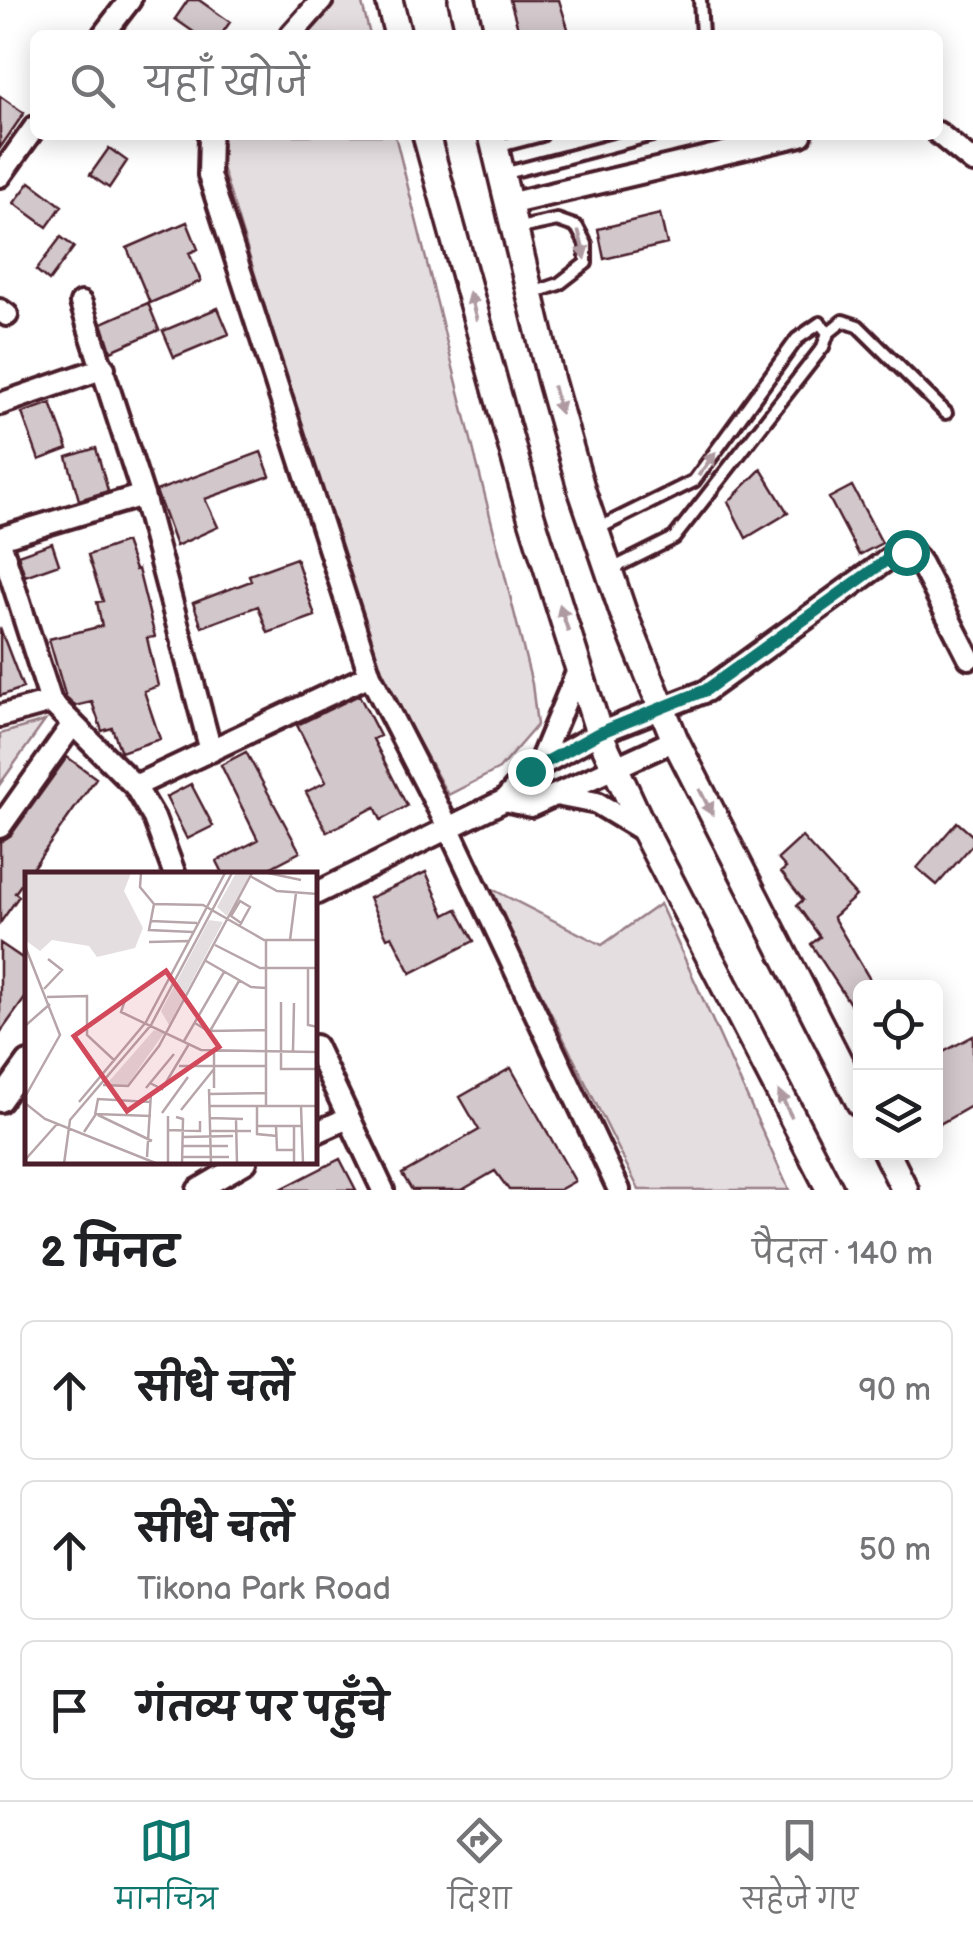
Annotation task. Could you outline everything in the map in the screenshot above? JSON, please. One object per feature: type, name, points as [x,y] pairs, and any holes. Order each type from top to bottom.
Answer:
[{"type":"street","points":[[107,30],[130,0]]},
{"type":"street","points":[[296,30],[322,0]]},
{"type":"street","points":[[388,0],[397,30]]},
{"type":"street","points":[[462,0],[469,30]]},
{"type":"street","points":[[0,176],[30,134]]},
{"type":"street","points":[[943,136],[973,162]]},
{"type":"street","points":[[210,140],[209,175],[370,675],[450,831],[619,1190]]},
{"type":"street","points":[[427,140],[531,516],[599,733],[645,832],[830,1190]]},
{"type":"street","points":[[508,204],[779,140]]},
{"type":"street","points":[[494,141],[530,294],[608,571],[674,740],[853,1089]]},
{"type":"street","points":[[81,303],[143,496],[212,750]]},
{"type":"street","points":[[0,404],[104,368]]},
{"type":"street","points":[[143,496],[0,540],[51,702],[135,786],[154,818],[174,872]]},
{"type":"street","points":[[318,893],[450,831],[504,800],[538,766],[599,733],[692,698],[721,681],[895,554],[906,552],[921,564],[969,658]]},
{"type":"street","points":[[538,766],[580,668]]},
{"type":"street","points":[[135,786],[370,675]]},
{"type":"street","points":[[0,716],[51,702]]},
{"type":"street","points":[[0,827],[73,724]]},
{"type":"street","points":[[504,800],[531,806],[674,740]]},
{"type":"street","points":[[555,795],[597,803],[645,832]]},
{"type":"street","points":[[318,1053],[383,1190]]},
{"type":"street","points":[[0,1101],[25,1066]]},
{"type":"street","points":[[318,1132],[348,1118]]},
{"type":"street","points":[[890,1160],[905,1190]]},
{"type":"street","points":[[198,1190],[241,1165]]},
{"type":"lane","points":[[700,0],[702,30]]},
{"type":"lane","points":[[501,174],[633,140]]},
{"type":"lane","points":[[514,230],[557,220],[577,227],[586,244],[586,263],[571,278],[530,294]]},
{"type":"lane","points":[[608,571],[674,538],[824,346],[828,332],[842,321],[858,326],[946,413]]},
{"type":"lane","points":[[594,530],[678,493],[694,481],[806,329],[820,323],[828,332]]},
{"type":"lane","points":[[678,493],[692,514]]},
{"type":"shaded area","points":[[318,0],[361,0],[369,30],[296,30]]},
{"type":"shaded area","points":[[396,140],[532,684],[537,725],[499,769],[448,795],[373,659],[214,141]]},
{"type":"shaded area","points":[[45,721],[0,784],[0,734]]},
{"type":"shaded area","points":[[488,887],[602,945],[660,904],[789,1190],[639,1190]]},
{"type":"building","points":[[188,0],[199,0],[230,22],[224,30],[191,30],[175,19]]},
{"type":"building","points":[[510,0],[559,0],[568,30],[519,30]]},
{"type":"building","points":[[0,96],[24,113],[0,148]]},
{"type":"building","points":[[109,148],[127,161],[109,188],[90,175]]},
{"type":"building","points":[[30,182],[62,206],[47,227],[14,203]]},
{"type":"building","points":[[660,214],[667,244],[604,259],[598,229]]},
{"type":"building","points":[[187,222],[198,249],[189,253],[201,281],[150,303],[127,248]]},
{"type":"building","points":[[61,237],[74,247],[49,281],[36,270]]},
{"type":"building","points":[[148,303],[159,330],[111,351],[102,323]]},
{"type":"building","points":[[218,308],[229,334],[174,357],[163,331]]},
{"type":"building","points":[[51,403],[68,449],[39,460],[22,413]]},
{"type":"building","points":[[96,448],[108,491],[79,500],[67,457]]},
{"type":"building","points":[[261,452],[270,476],[205,499],[218,527],[176,546],[156,491]]},
{"type":"building","points":[[761,469],[788,513],[746,538],[728,502]]},
{"type":"building","points":[[852,486],[882,543],[859,555],[829,498]]},
{"type":"building","points":[[125,542],[135,570],[138,569],[155,637],[147,638],[158,686],[144,691],[160,739],[121,752],[112,728],[102,731],[92,702],[75,706],[66,698],[49,639],[102,626],[97,602],[103,601],[88,555]]},
{"type":"building","points":[[52,543],[59,564],[25,576],[18,555]]},
{"type":"building","points":[[296,558],[315,616],[268,633],[258,606],[202,627],[193,603],[251,581],[249,575]]},
{"type":"building","points":[[0,628],[23,688],[0,696]]},
{"type":"building","points":[[359,695],[380,736],[373,739],[407,806],[381,820],[375,807],[327,832],[306,792],[326,782],[297,725]]},
{"type":"building","points":[[246,752],[300,852],[262,872],[222,872],[217,861],[258,840],[221,765]]},
{"type":"building","points":[[67,757],[96,778],[30,872],[25,872],[15,893],[19,896],[0,923],[0,842],[11,835]]},
{"type":"building","points":[[191,784],[213,826],[187,839],[166,797]]},
{"type":"building","points":[[957,822],[973,836],[973,844],[937,885],[917,868]]},
{"type":"building","points":[[802,837],[856,896],[833,917],[870,980],[853,980],[853,1008],[811,944],[820,937],[797,905],[803,900],[781,872],[786,868],[778,859]]},
{"type":"building","points":[[426,872],[445,915],[457,909],[474,941],[411,973],[392,936],[387,938],[369,898]]},
{"type":"building","points":[[0,943],[25,960],[25,998],[0,1033]]},
{"type":"building","points":[[973,1036],[973,1105],[943,1122],[943,1070],[943,1052]]},
{"type":"building","points":[[511,1068],[575,1181],[559,1190],[509,1190],[495,1171],[462,1190],[412,1190],[402,1174],[479,1130],[460,1097]]},
{"type":"building","points":[[340,1159],[356,1190],[279,1190]]},
{"type":"route","points":[[530,771],[599,733],[706,690],[895,554],[906,552]]}]
